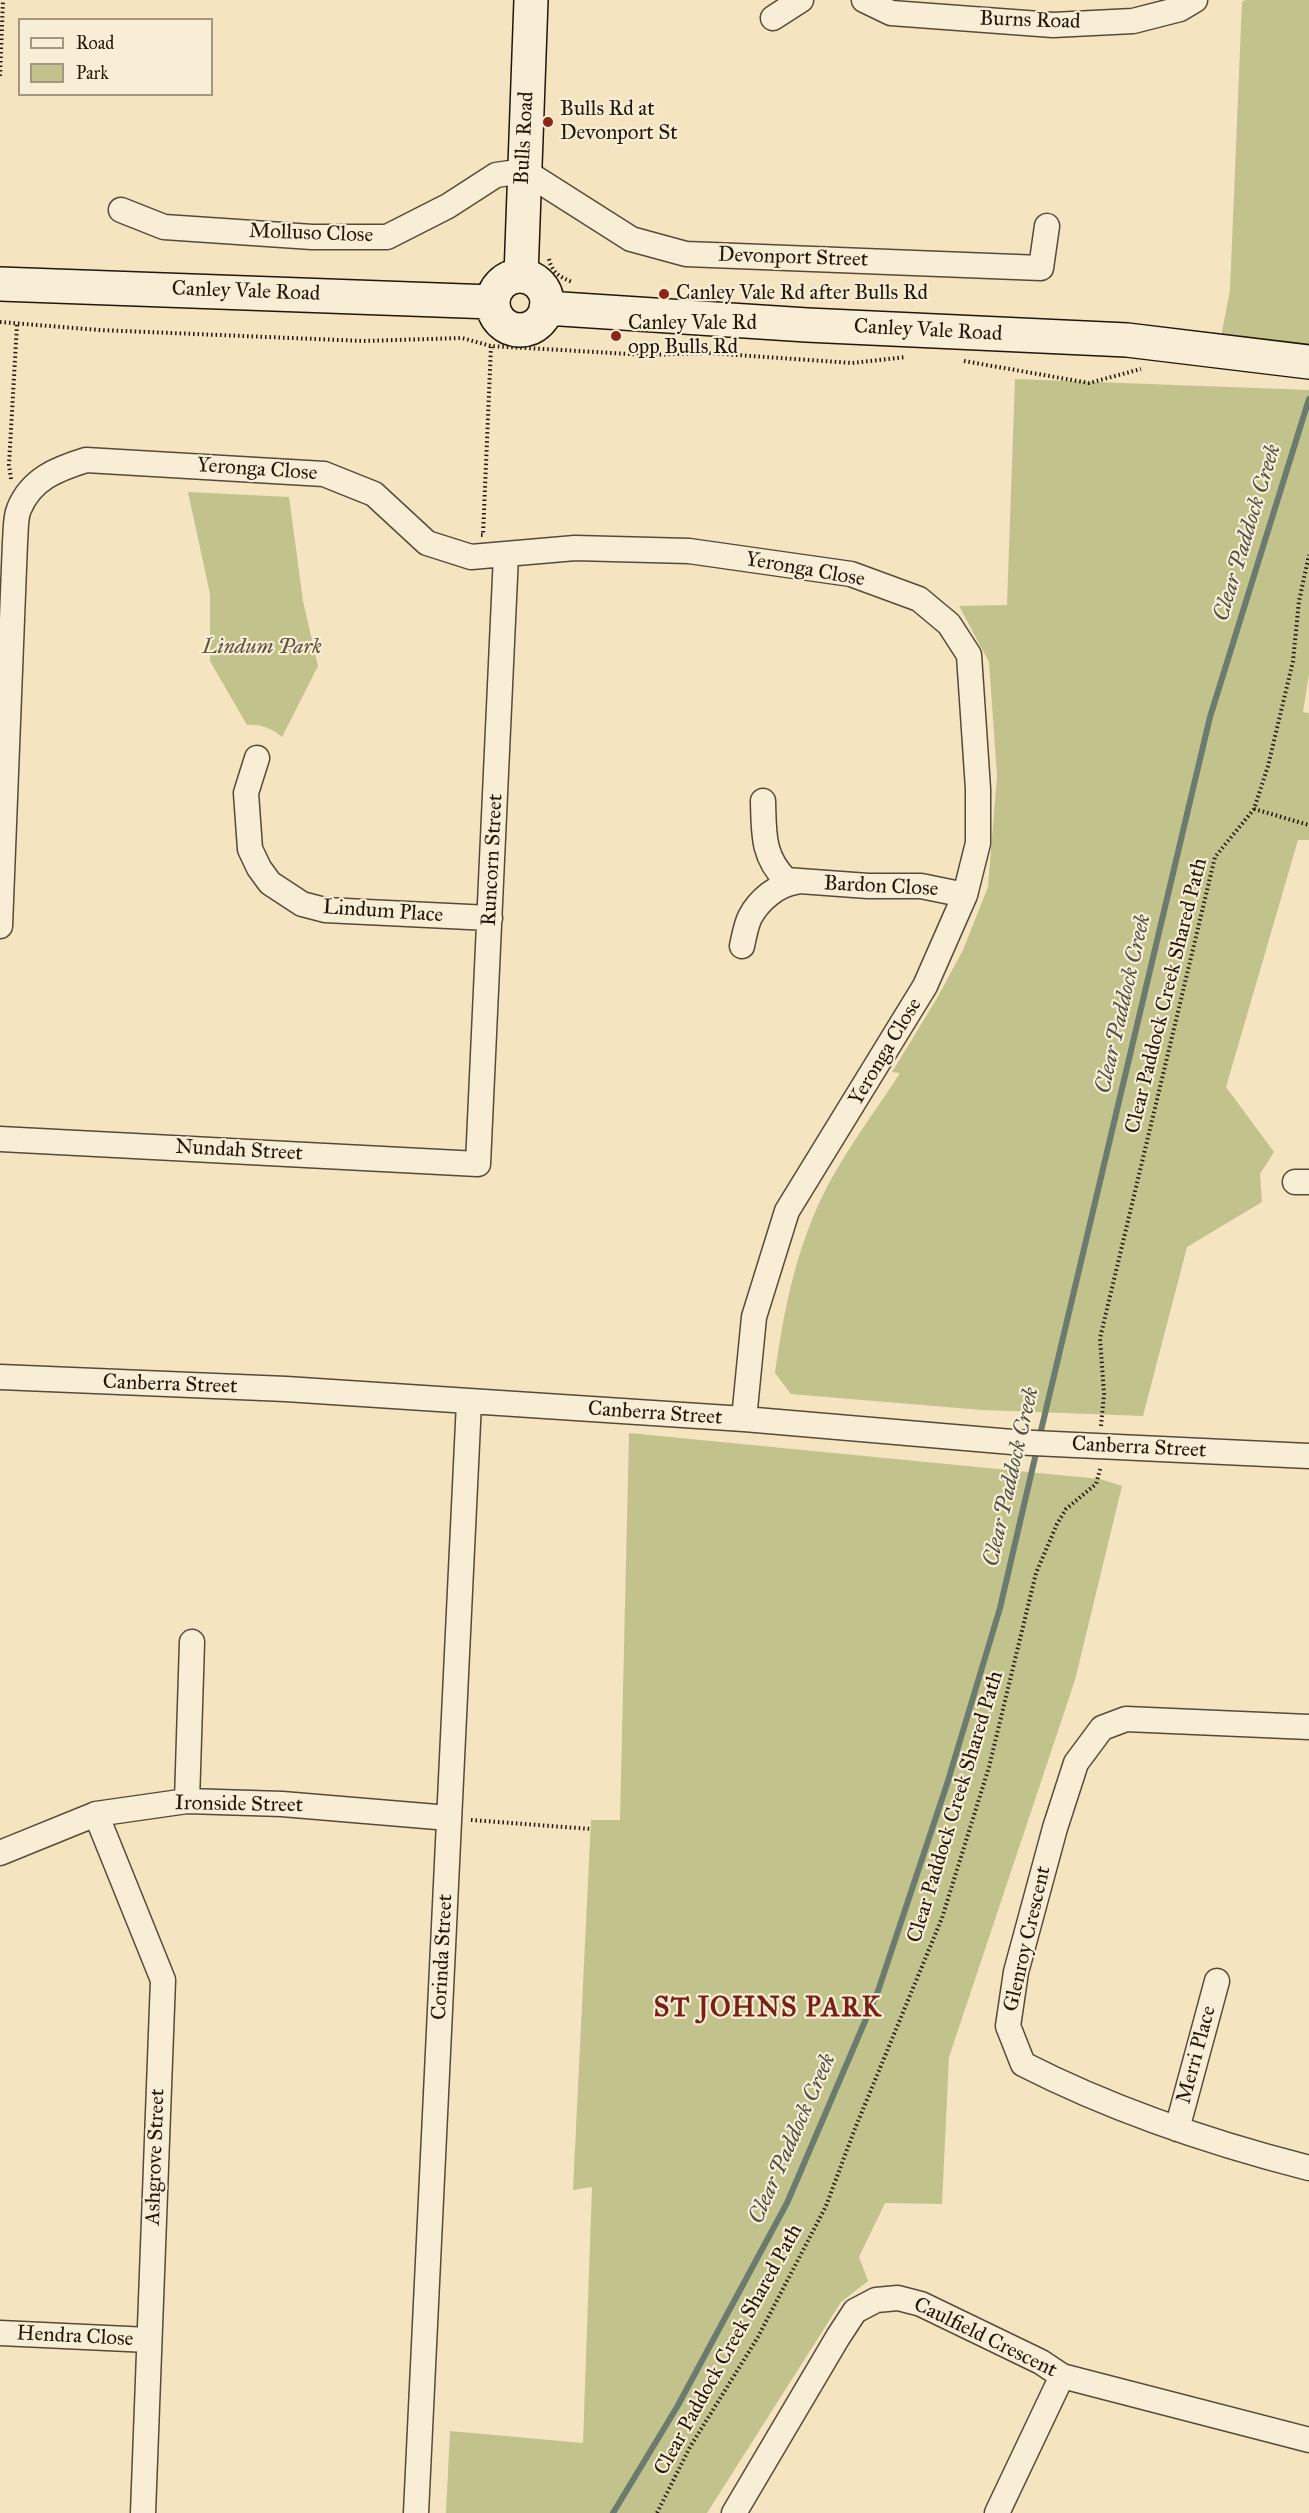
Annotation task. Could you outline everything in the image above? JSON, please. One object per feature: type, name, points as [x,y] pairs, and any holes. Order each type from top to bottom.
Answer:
[{"type":"main road","name":"Bulls Road","points":[[521,276],[531,0]]},
{"type":"main road","points":[[521,276],[530,278],[541,286],[546,299],[546,308],[542,318],[535,325],[516,330],[499,321],[492,302],[496,290],[502,283],[513,277],[521,276]]},
{"type":"main road","name":"Canley Vale Road","points":[[0,284],[492,302]]},
{"type":"main road","name":"Canley Vale Road","points":[[546,308],[807,325],[1127,340],[1301,361]]},
{"type":"street","points":[[773,18],[801,0]]},
{"type":"street","name":"Burns Road","points":[[864,0],[891,13],[1053,25],[1133,21],[1180,9],[1195,0]]},
{"type":"street","name":"Molluso Close","points":[[121,210],[164,227],[312,237],[387,237],[448,206],[496,175],[524,171]]},
{"type":"street","name":"Devonport Street","points":[[524,171],[631,239],[686,254],[1041,268],[1047,226]]},
{"type":"street","name":"Yeronga Close","points":[[0,926],[18,510],[34,484],[58,468],[86,459],[324,474],[374,494],[427,543],[471,557],[575,548],[689,551],[851,574],[919,599],[949,624],[969,655],[978,789],[978,843],[965,894],[925,986],[787,1211],[754,1317],[744,1419]]},
{"type":"street","name":"Runcorn Street","points":[[478,1164],[506,555]]},
{"type":"street","name":"Lindum Place","points":[[257,758],[246,793],[250,849],[259,868],[270,883],[285,895],[302,904],[325,910],[490,918]]},
{"type":"street","name":"Bardon Close","points":[[763,801],[765,848],[776,870],[786,880],[921,886],[965,894]]},
{"type":"street","name":"Bardon Close","points":[[742,946],[750,916],[771,892],[786,884],[796,882]]},
{"type":"street","name":"Nundah Street","points":[[0,1139],[478,1164]]},
{"type":"street","name":"Canberra Street","points":[[0,1377],[286,1389],[744,1419],[1012,1442],[1309,1456]]},
{"type":"street","name":"Corinda Street","points":[[416,2513],[469,1402]]},
{"type":"street","points":[[187,1801],[192,1642]]},
{"type":"street","name":"Glenroy Crescent","points":[[1309,1727],[1126,1719],[1102,1728],[1076,1762],[1054,1828],[1016,1972],[1008,2026],[1023,2064],[1057,2081],[1177,2128],[1248,2152],[1309,2168]]},
{"type":"street","name":"Ironside Street","points":[[0,1853],[96,1814],[187,1801],[282,1804],[449,1818]]},
{"type":"street","name":"Ashgrove Street","points":[[96,1814],[163,1980],[142,2513]]},
{"type":"street","name":"Merri Place","points":[[1177,2128],[1217,1981]]},
{"type":"street","name":"Caulfield Crescent","points":[[734,2513],[837,2337],[855,2311],[876,2300],[898,2298],[921,2304],[1041,2362],[1062,2376],[1309,2440]]},
{"type":"street","name":"Hendra Close","points":[[0,2333],[149,2340]]},
{"type":"street","points":[[998,2513],[1062,2376]]},
{"type":"path","points":[[0,76],[3,0]]},
{"type":"path","points":[[548,252],[550,265],[558,277],[576,284]]},
{"type":"path","points":[[0,322],[99,330],[363,341],[462,338],[491,346],[647,355],[708,353],[852,363],[915,357]]},
{"type":"path","points":[[12,484],[9,465],[17,324]]},
{"type":"path","points":[[474,536],[483,535],[491,346]]},
{"type":"path","points":[[961,360],[1089,383],[1150,367]]},
{"type":"path","name":"Clear Paddock Creek Shared Path","points":[[1101,1421],[1104,1394],[1100,1338],[1215,857],[1254,809],[1268,766],[1293,661],[1299,601],[1309,555]]},
{"type":"path","points":[[1254,809],[1309,825]]},
{"type":"path","name":"Clear Paddock Creek Shared Path","points":[[657,2513],[690,2447],[758,2337],[826,2206],[942,1918],[989,1767],[1036,1573],[1066,1509],[1096,1484],[1101,1467]]},
{"type":"path","points":[[449,1818],[591,1829]]},
{"type":"green space","points":[[1245,0],[1309,0],[1309,344],[1221,337],[1230,290],[1242,2]]},
{"type":"green space","points":[[1015,379],[1309,390],[1309,674],[1303,712],[1309,713],[1309,840],[1298,840],[1226,1087],[1274,1152],[1260,1174],[1262,1202],[1187,1247],[1143,1416],[982,1410],[791,1394],[775,1373],[791,1285],[803,1243],[820,1201],[847,1152],[900,1073],[892,1072],[936,1000],[963,950],[988,887],[997,776],[989,662],[959,606],[1007,605]]},
{"type":"green space","name":"Lindum Park","points":[[188,492],[289,497],[303,601],[318,666],[282,737],[266,727],[247,725],[210,661],[210,594]]},
{"type":"green space","points":[[629,1433],[1100,1479],[1122,1486],[1075,1680],[949,2057],[942,2204],[885,2203],[859,2257],[868,2281],[841,2302],[707,2513],[446,2513],[450,2431],[583,2443],[592,2187],[573,2190],[591,1820],[620,1820]]},
{"type":"waterway","name":"Clear Paddock Creek","points":[[1039,1439],[1210,717],[1309,399]]},
{"type":"waterway","name":"Clear Paddock Creek","points":[[613,2513],[677,2407],[787,2203],[878,1991],[947,1784],[1000,1608],[1037,1449]]},
{"type":"place","name":"Bulls Rd at Devonport St","points":[[548,122]]},
{"type":"place","name":"Canley Vale Rd after Bulls Rd","points":[[664,294]]},
{"type":"place","name":"Canley Vale Rd opp Bulls Rd","points":[[616,336]]},
{"type":"district","name":"ST JOHNS PARK","points":[[768,2009]]}]
